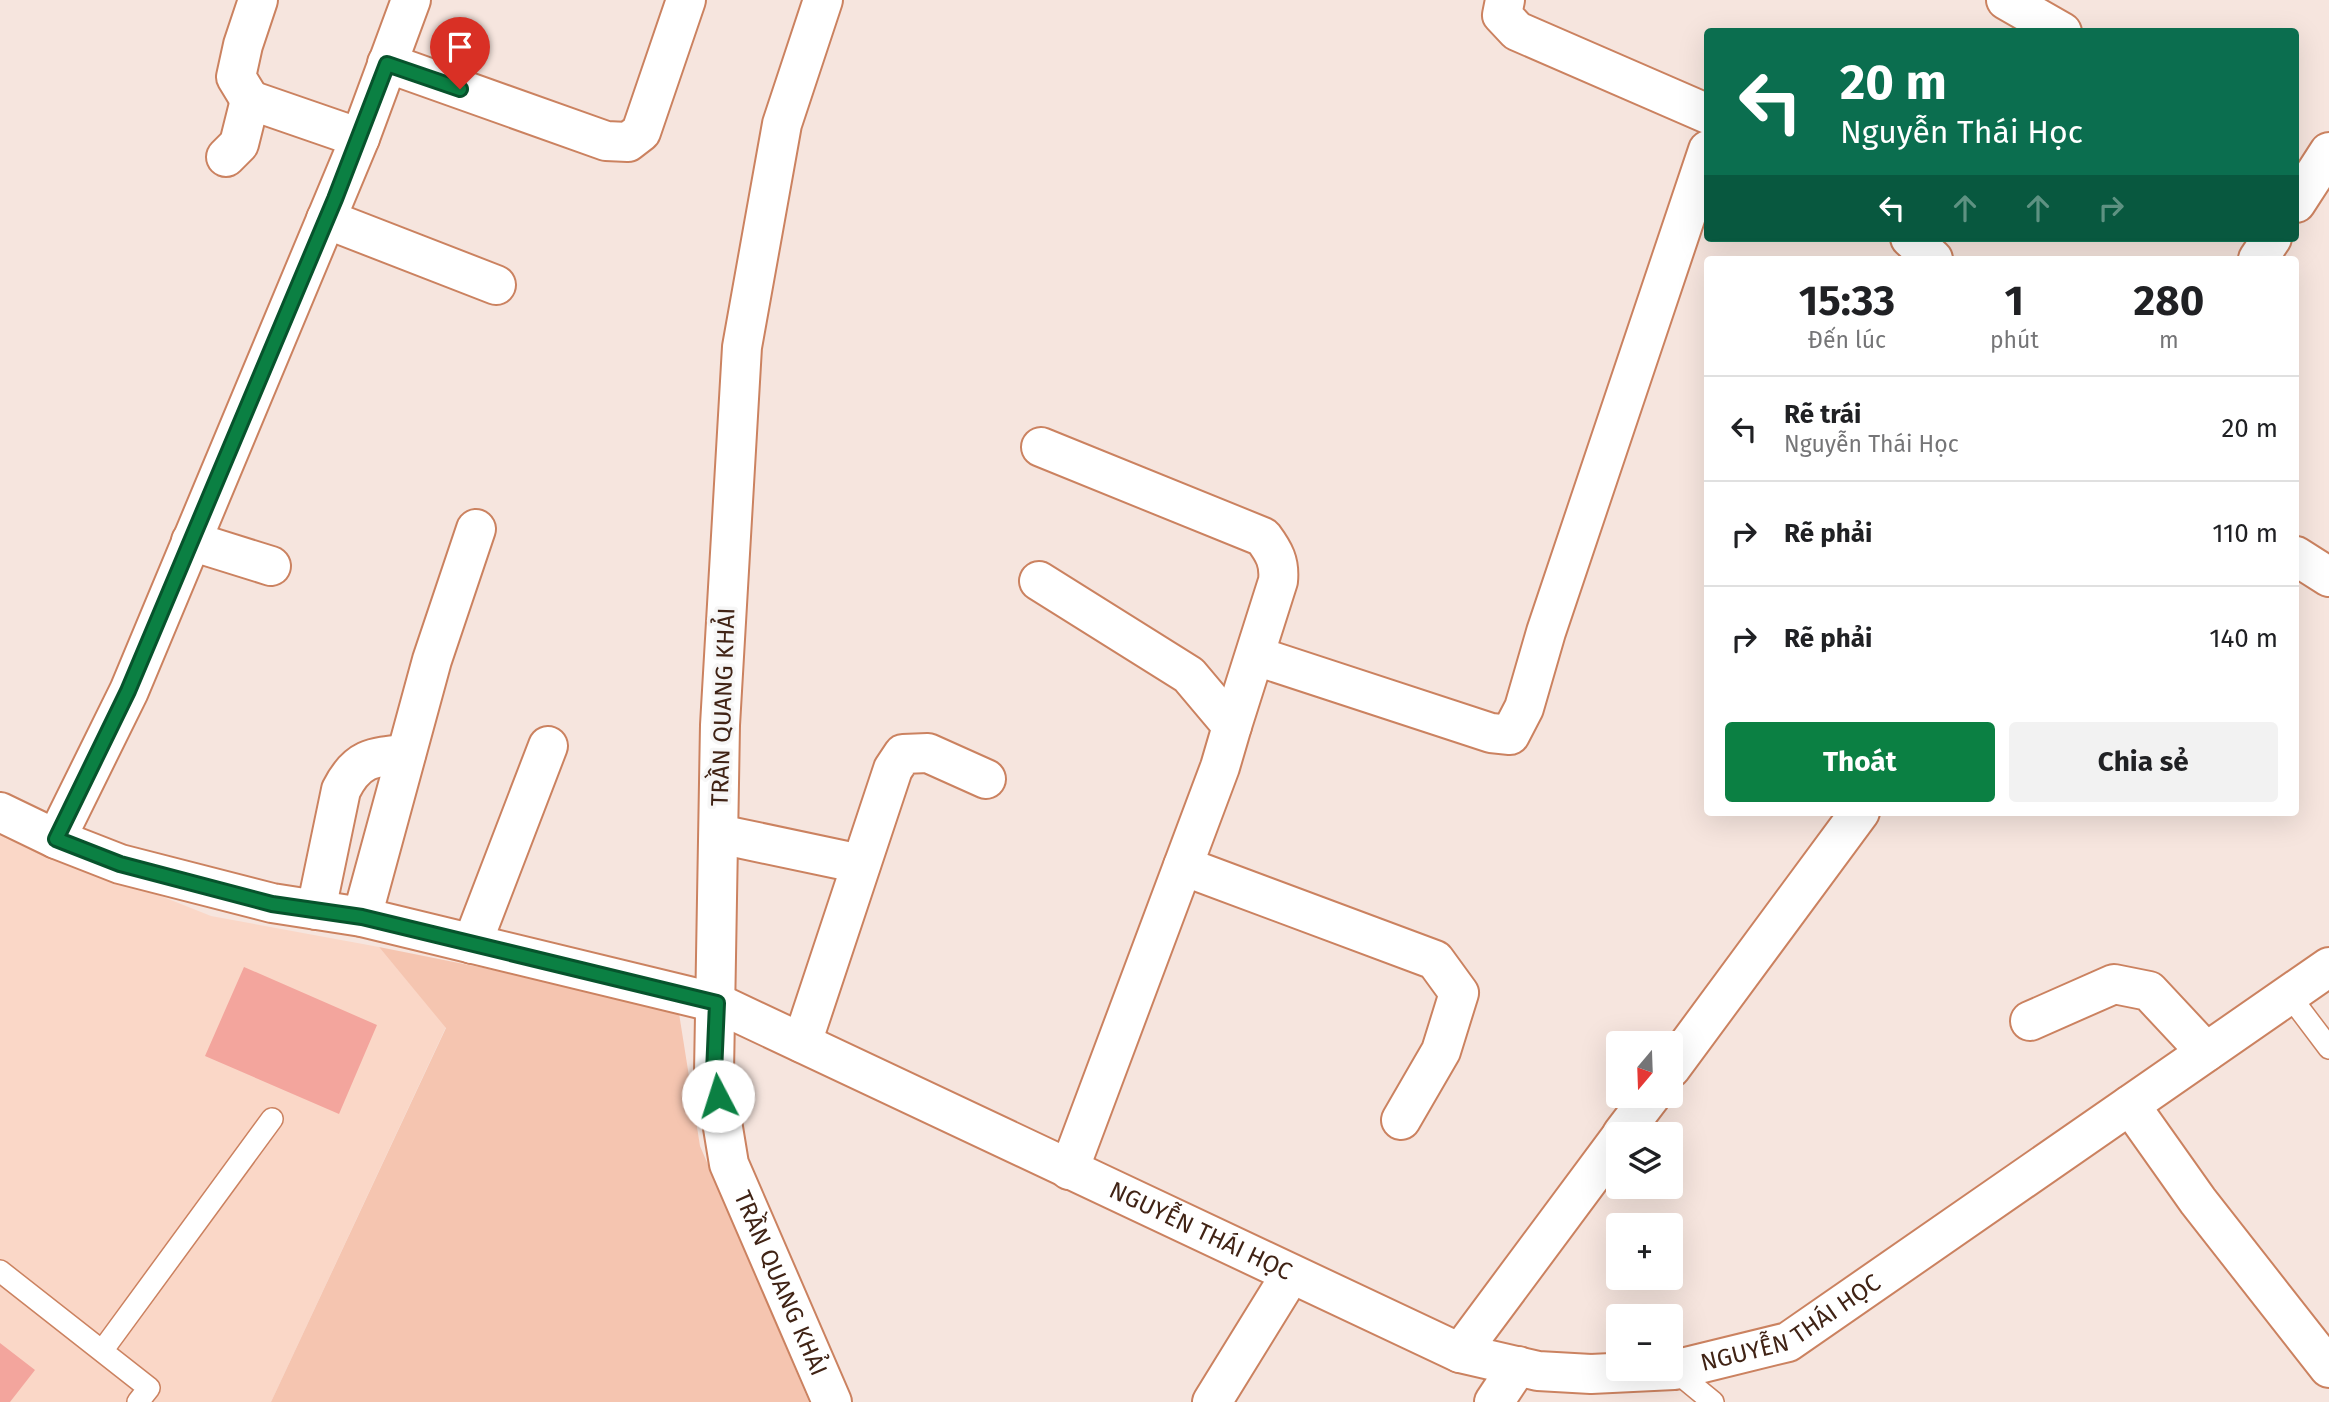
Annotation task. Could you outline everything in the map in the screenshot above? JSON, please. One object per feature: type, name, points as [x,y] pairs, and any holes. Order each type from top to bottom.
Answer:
[{"type":"street","points":[[258,0],[236,77],[250,100],[360,138]]},
{"type":"street","points":[[56,839],[128,691],[360,138],[411,0]]},
{"type":"street","points":[[387,64],[606,141],[628,142],[641,132],[686,0]]},
{"type":"street","name":"TRẦN QUANG KHẢI","points":[[822,0],[782,124],[742,347],[727,564],[714,1073],[729,1164],[832,1402]]},
{"type":"street","points":[[1504,0],[1502,15],[1517,31],[1704,112]]},
{"type":"street","points":[[2007,0],[2055,28]]},
{"type":"street","points":[[226,157],[239,144],[250,100]]},
{"type":"street","points":[[1256,656],[1491,733],[1510,734],[1524,708],[1546,632],[1704,162]]},
{"type":"street","points":[[326,219],[496,285]]},
{"type":"street","points":[[1914,242],[1929,256]]},
{"type":"street","points":[[1041,447],[1263,537],[1280,566],[1256,656],[1232,726],[1183,866],[1069,1170]]},
{"type":"street","points":[[362,917],[432,660],[476,529]]},
{"type":"street","points":[[191,541],[271,566]]},
{"type":"street","points":[[2299,558],[2329,577]]},
{"type":"street","points":[[1039,581],[1189,675],[1232,726]]},
{"type":"street","points":[[472,944],[548,747]]},
{"type":"street","points":[[802,1043],[893,769],[903,754],[928,753],[986,779]]},
{"type":"street","points":[[316,910],[341,790],[350,772],[362,762],[406,754]]},
{"type":"street","name":"NGUYỄN THÁI HỌC","points":[[0,812],[56,839],[120,864],[272,904],[362,917],[717,1003],[1460,1353],[1518,1366],[1606,1373]]},
{"type":"street","points":[[1684,1050],[1857,816]]},
{"type":"street","points":[[719,834],[861,864]]},
{"type":"street","points":[[1183,866],[1435,960],[1459,993],[1441,1051],[1401,1120]]},
{"type":"street","name":"NGUYỄN THÁI HỌC","points":[[1683,1368],[1788,1342],[2329,967]]},
{"type":"street","points":[[2030,1021],[2114,984],[2149,991],[2206,1052]]},
{"type":"street","points":[[2130,1105],[2197,1202],[2329,1367]]},
{"type":"street","points":[[1631,1122],[1642,1108]]},
{"type":"street","points":[[1460,1353],[1606,1156]]},
{"type":"street","points":[[1212,1402],[1291,1274]]},
{"type":"street","points":[[1494,1402],[1518,1366]]},
{"type":"lane","points":[[2289,995],[2329,1048]]},
{"type":"lane","points":[[102,1350],[272,1119]]},
{"type":"lane","points":[[0,1271],[149,1388],[138,1402]]},
{"type":"lane","points":[[1683,1377],[1713,1402]]},
{"type":"shaded area","points":[[0,832],[211,916],[379,947],[446,1027],[271,1402],[0,1402]]},
{"type":"shaded area","points":[[379,947],[678,1007],[700,1146],[809,1402],[271,1402],[446,1028]]},
{"type":"building","points":[[244,967],[377,1025],[339,1114],[205,1056]]},
{"type":"building","points":[[0,1343],[35,1370],[10,1402],[0,1402]]},
{"type":"route","points":[[460,89],[387,64],[335,199],[128,691],[56,839],[120,864],[272,904],[362,917],[717,1003],[714,1073],[718,1096]]}]
